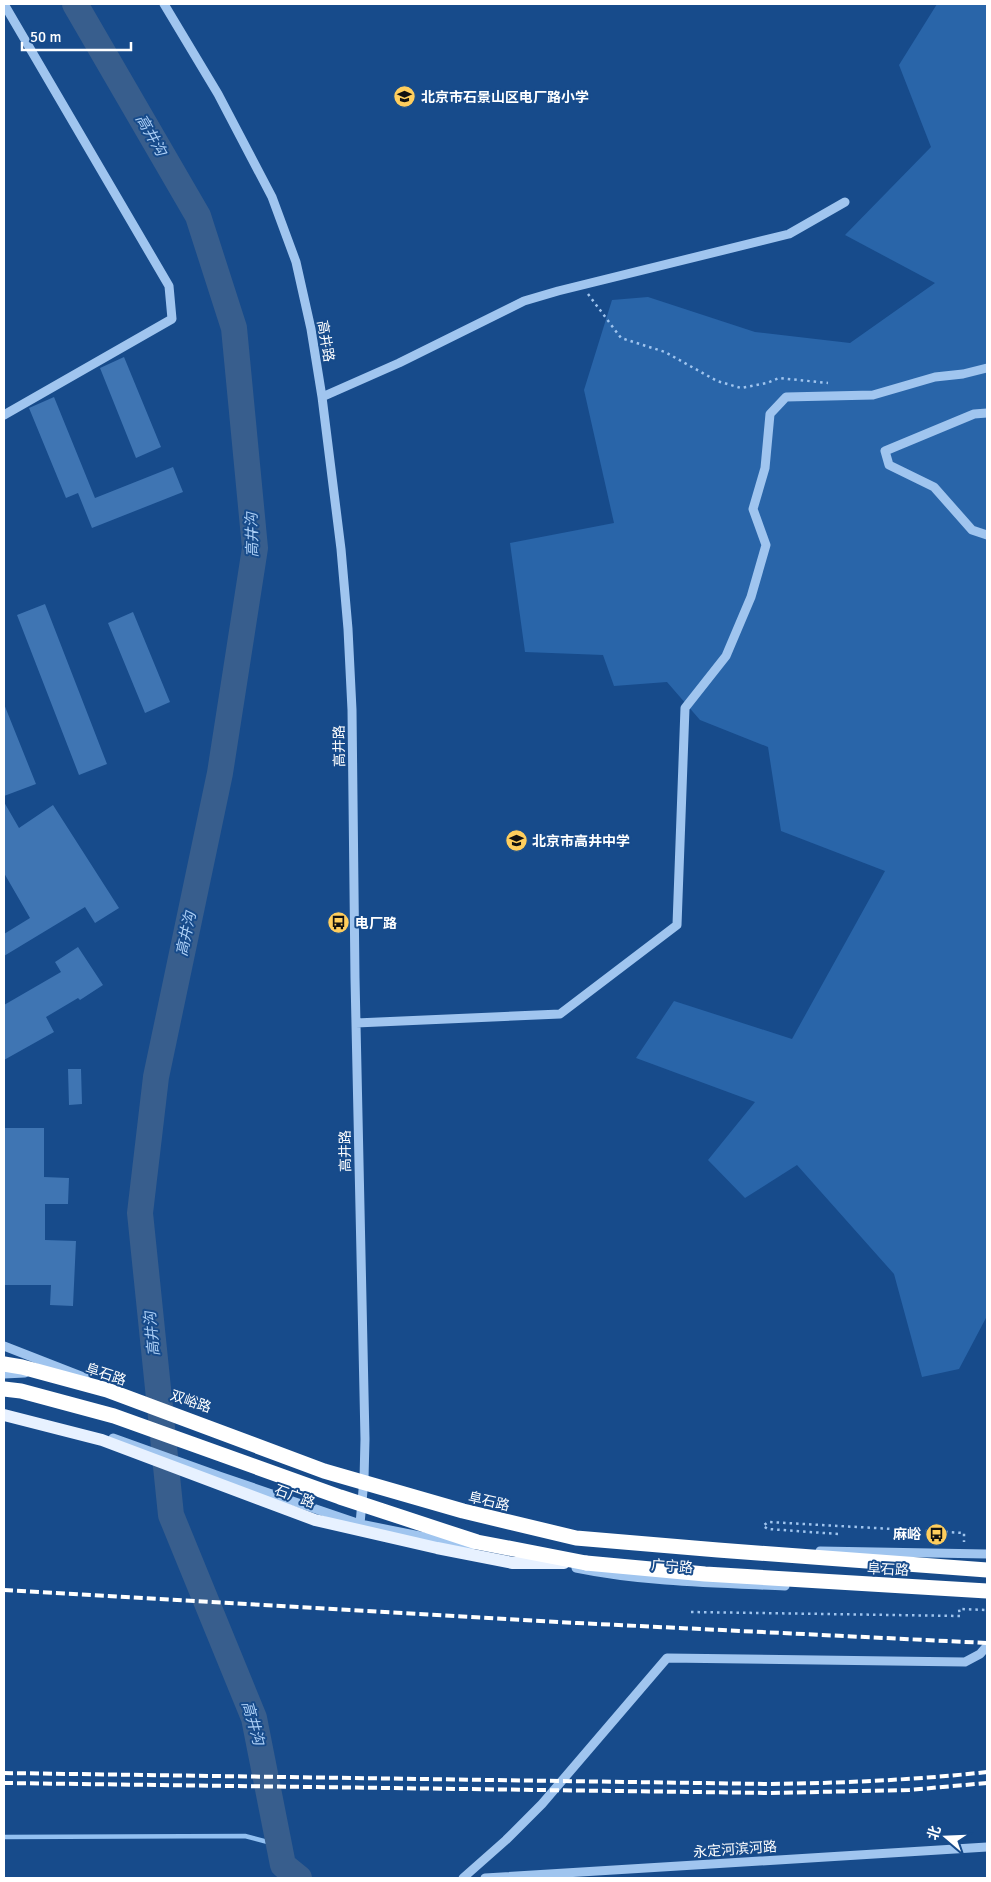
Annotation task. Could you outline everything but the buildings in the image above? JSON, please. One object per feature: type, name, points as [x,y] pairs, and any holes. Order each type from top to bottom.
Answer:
[{"type":"highway","name":"阜石路","points":[[4,1364],[107,1390],[324,1471],[463,1512],[576,1538],[987,1570]]},
{"type":"highway","name":"阜石路","points":[[4,1389],[21,1391],[114,1416],[340,1497],[477,1542],[586,1563],[705,1574],[987,1592]]},
{"type":"main road","name":"石广路","points":[[4,1416],[102,1440],[315,1520],[513,1564],[586,1563]]},
{"type":"street","points":[[4,4],[170,286],[172,319],[4,415]]},
{"type":"street","name":"高井路","points":[[164,4],[218,94],[272,197],[296,262],[322,398],[341,549],[352,710],[356,1022],[365,1439],[360,1524]]},
{"type":"street","points":[[322,398],[399,364],[524,301],[581,285],[789,234],[845,202]]},
{"type":"street","points":[[356,1022],[560,1014],[677,925],[685,708],[726,656],[752,597],[766,545],[753,509],[765,468],[770,414],[786,397],[873,395],[935,377],[963,374],[987,368]]},
{"type":"street","points":[[987,413],[974,414],[885,451],[889,465],[934,487],[972,530],[987,535]]},
{"type":"street","points":[[4,1346],[107,1386]]},
{"type":"street","name":"双峪路","points":[[4,1374],[37,1372],[107,1386],[301,1458],[364,1479]]},
{"type":"street","points":[[4,1416],[42,1420],[98,1433],[360,1524]]},
{"type":"street","name":"广宁路","points":[[364,1479],[461,1512],[589,1536],[763,1549],[987,1554]]},
{"type":"street","name":"广宁路","points":[[360,1524],[596,1572],[709,1582],[987,1592]]},
{"type":"street","points":[[463,1878],[506,1840],[542,1804],[667,1658],[965,1662],[980,1654],[987,1646]]},
{"type":"street","name":"永定河滨河路","points":[[485,1878],[987,1847]]},
{"type":"path","points":[[581,285],[621,338],[665,352],[717,381],[741,388],[767,383],[779,378],[831,384]]},
{"type":"path","points":[[838,1534],[768,1530],[763,1526],[768,1522],[964,1533],[964,1548]]},
{"type":"path","points":[[691,1612],[960,1616],[960,1608],[987,1610]]},
{"type":"shaded area","points":[[937,4],[987,4],[987,1316],[959,1369],[922,1377],[894,1274],[797,1165],[745,1198],[708,1160],[755,1102],[636,1058],[674,1001],[792,1039],[885,871],[781,831],[768,747],[700,720],[667,682],[614,686],[603,655],[525,652],[510,543],[614,523],[584,390],[612,300],[648,297],[755,332],[850,343],[935,283],[845,235],[931,147],[899,65]]},
{"type":"waterway","name":"高井沟","points":[[75,4],[198,216],[234,328],[255,548],[220,773],[156,1077],[140,1213],[171,1515],[254,1718],[283,1865],[299,1878]]},
{"type":"waterway","points":[[4,1837],[245,1836],[279,1845]]},
{"type":"railway","points":[[4,1590],[577,1623],[987,1643]]},
{"type":"railway","points":[[4,1773],[770,1784],[879,1781],[987,1772]]},
{"type":"railway","points":[[4,1783],[770,1793],[909,1790],[987,1783]]},
{"type":"place","name":"北京市石景山区电厂路小学","points":[[405,97]]},
{"type":"place","name":"北京市高井中学","points":[[516,841]]},
{"type":"place","name":"电厂路","points":[[339,923]]},
{"type":"place","name":"麻峪","points":[[937,1534]]}]
